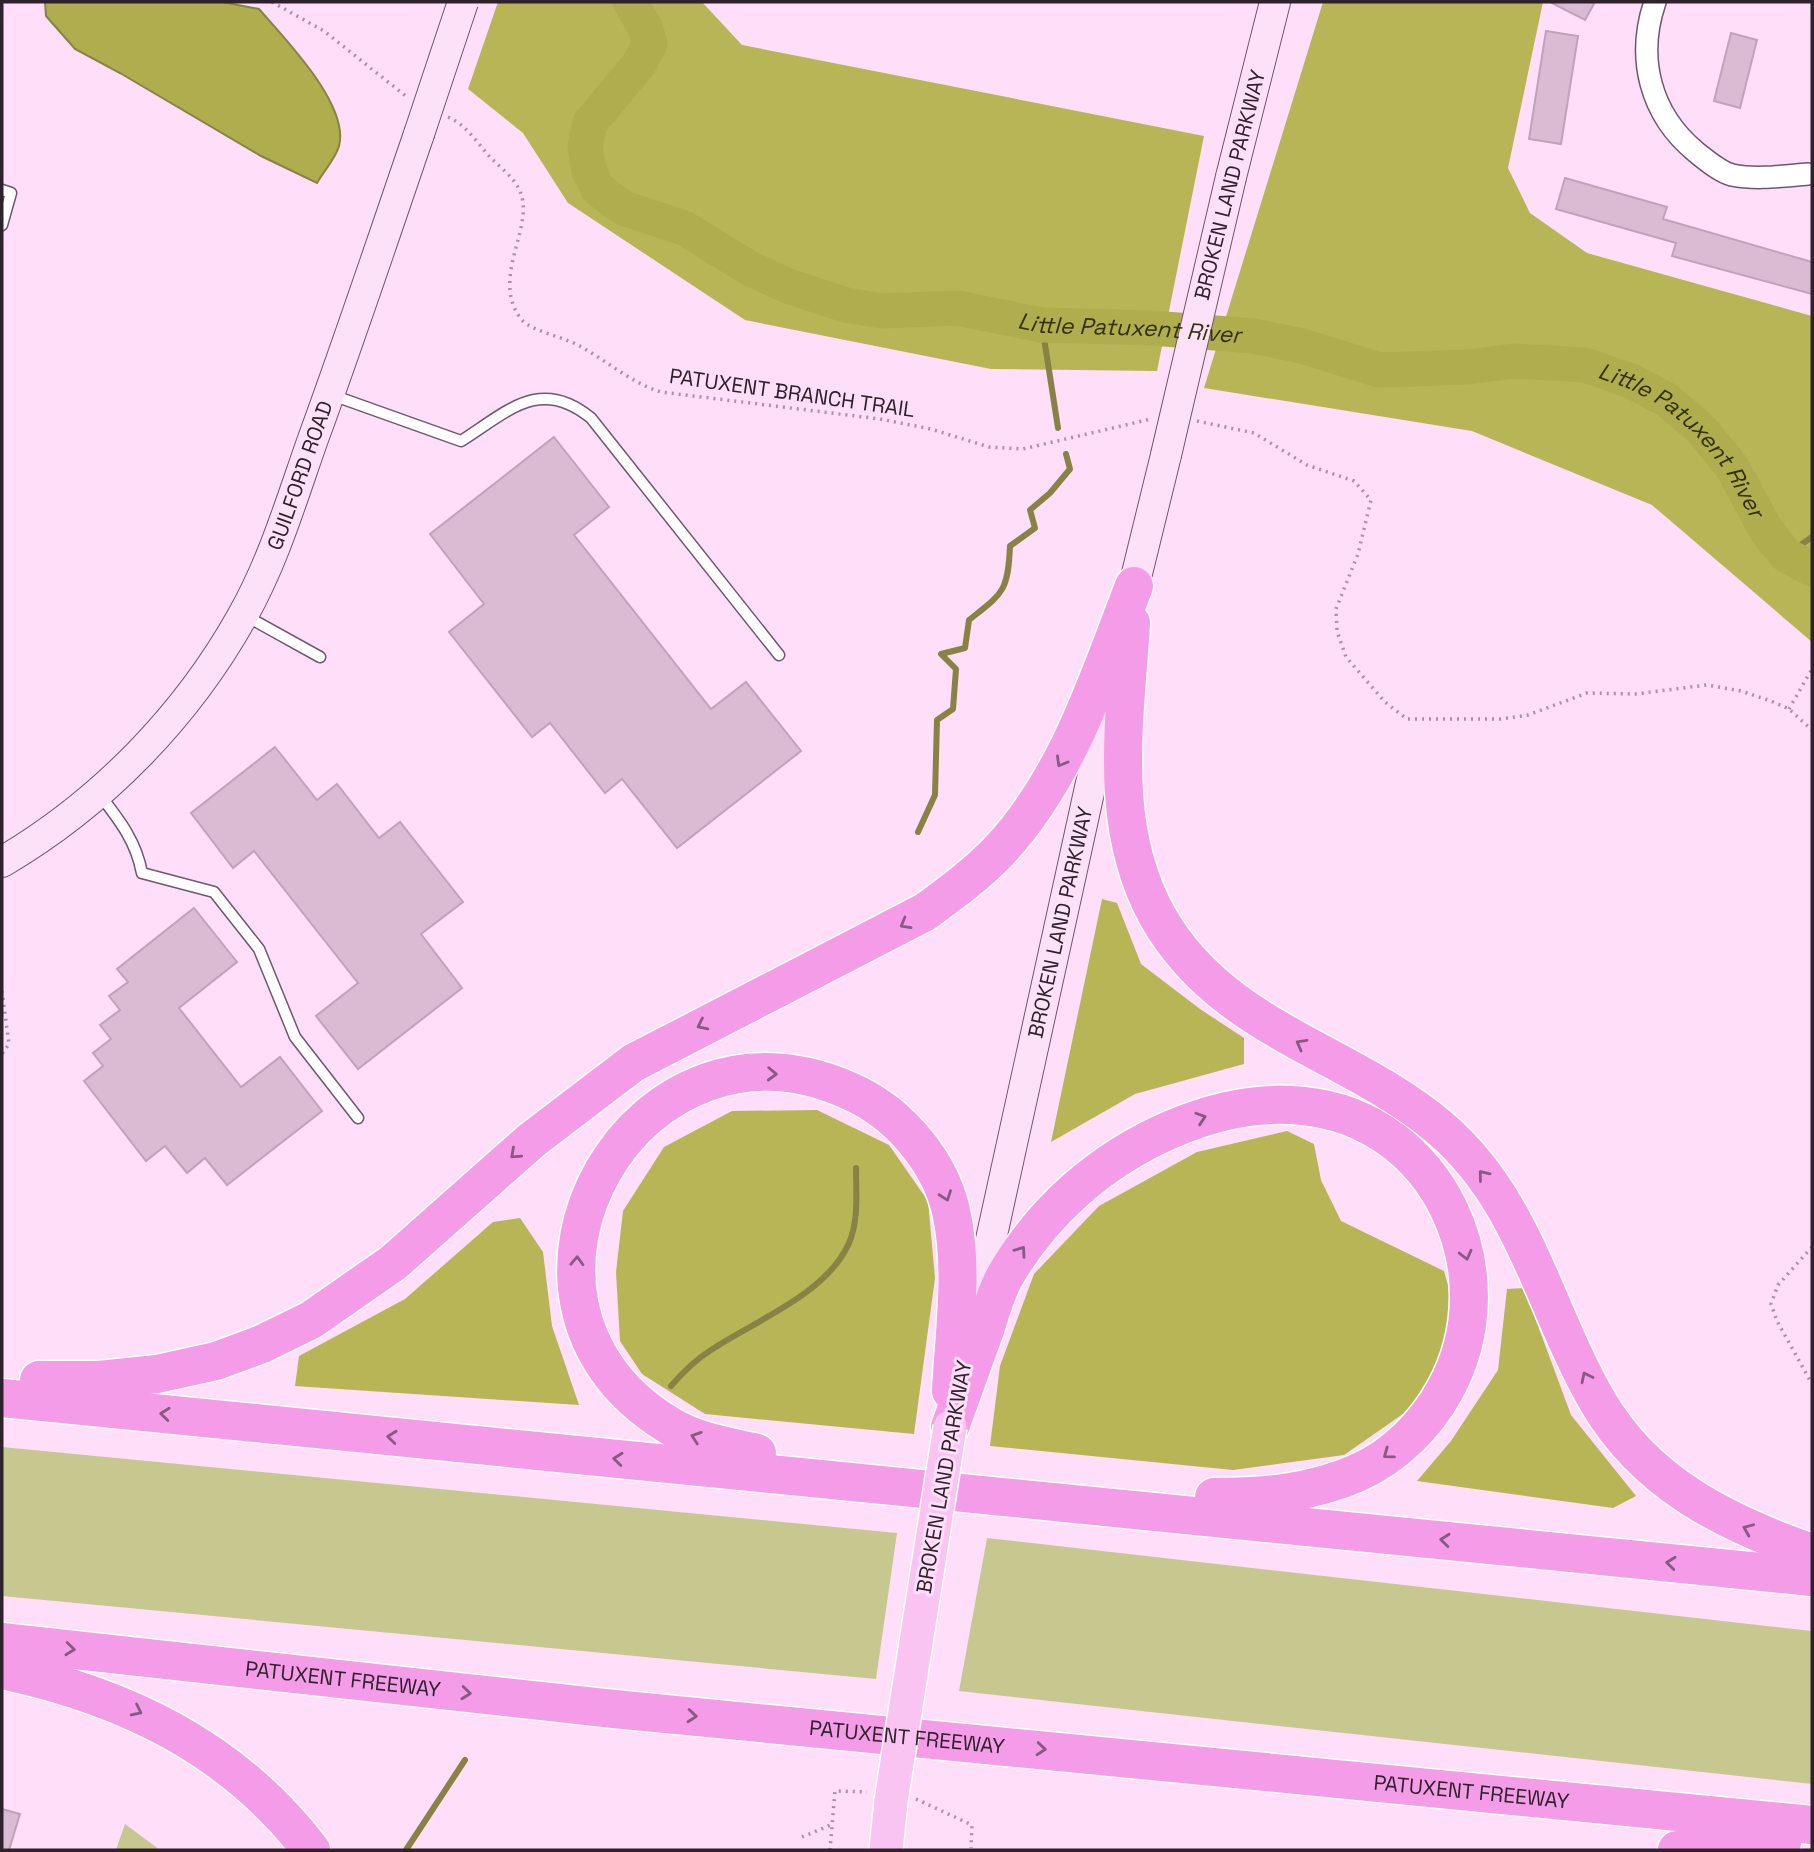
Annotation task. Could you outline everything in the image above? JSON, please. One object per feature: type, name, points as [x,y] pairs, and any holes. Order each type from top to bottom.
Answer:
[{"type":"highway","points":[[2,1379],[99,1380],[157,1374],[216,1361],[262,1345],[311,1320],[393,1263],[531,1140],[633,1063],[925,912],[960,887],[999,851],[1035,807],[1075,738],[1134,586]]},
{"type":"highway","points":[[1134,586],[1122,780],[1125,825],[1138,872],[1158,917],[1178,946],[1218,990],[1292,1039],[1411,1105],[1442,1129],[1499,1194],[1521,1235],[1598,1403],[1656,1472],[1718,1516],[1812,1553]]},
{"type":"highway","points":[[905,1488],[694,1437],[667,1425],[640,1405],[618,1382],[588,1331],[579,1302],[576,1270],[586,1207],[601,1172],[619,1144],[640,1122],[668,1101],[696,1087],[730,1077],[765,1073],[807,1076],[841,1087],[870,1101],[901,1126],[924,1152],[940,1181],[951,1210],[957,1249],[950,1427]]},
{"type":"highway","points":[[950,1427],[1002,1281],[1022,1249],[1076,1188],[1149,1139],[1226,1111],[1263,1104],[1305,1106],[1335,1112],[1365,1124],[1392,1142],[1418,1165],[1439,1192],[1456,1223],[1470,1273],[1470,1298],[1468,1326],[1450,1382],[1434,1410],[1414,1433],[1387,1456],[1360,1472],[1306,1489],[1262,1496],[1034,1500]]},
{"type":"highway","points":[[2,1398],[1812,1577]]},
{"type":"highway","name":"PATUXENT FREEWAY","points":[[2,1642],[628,1710],[1812,1825]]},
{"type":"highway","points":[[2,1670],[100,1695],[138,1711],[229,1769],[267,1801],[311,1850]]},
{"type":"highway","points":[[1676,1850],[1755,1842],[1812,1844]]},
{"type":"main road","name":"BROKEN LAND PARKWAY","points":[[886,1850],[891,1801],[950,1427]]},
{"type":"street","name":"GUILFORD ROAD","points":[[2,862],[51,830],[98,793],[132,761],[198,686],[243,615],[276,545],[463,2]]},
{"type":"street","name":"BROKEN LAND PARKWAY","points":[[950,1427],[1134,586],[1275,2]]},
{"type":"street","points":[[1655,2],[1645,51],[1651,85],[1662,114],[1679,138],[1705,160],[1730,174],[1758,178],[1808,174]]},
{"type":"lane","points":[[2,190],[11,193],[2,225]]},
{"type":"lane","points":[[329,395],[461,441],[515,407],[537,399],[553,397],[578,408],[591,418],[779,656]]},
{"type":"lane","points":[[243,615],[320,657]]},
{"type":"lane","points":[[98,793],[131,836],[138,851],[142,873],[214,892],[259,949],[295,1037],[358,1118]]},
{"type":"path","points":[[272,2],[324,31],[414,101]]},
{"type":"path","name":"PATUXENT BRANCH TRAIL","points":[[443,115],[465,128],[520,190],[521,219],[509,266],[509,293],[516,312],[525,324],[575,344],[614,365],[643,386],[661,392],[880,419],[931,429],[989,447],[1023,449],[1146,419],[1159,419]]},
{"type":"path","points":[[1194,421],[1254,433],[1307,465],[1354,481],[1371,500],[1358,554],[1336,609],[1337,631],[1346,657],[1385,702],[1407,719],[1501,719],[1528,715],[1587,693],[1635,694],[1707,685],[1741,691],[1789,709],[1812,730]]},
{"type":"path","points":[[1789,709],[1812,669]]},
{"type":"path","points":[[2,991],[9,1044],[2,1054]]},
{"type":"path","points":[[1812,1247],[1778,1285],[1771,1304],[1777,1321],[1812,1384]]},
{"type":"path","points":[[802,1837],[833,1824]]},
{"type":"green space","points":[[2,1447],[897,1533],[876,1679],[2,1596]]},
{"type":"green space","points":[[987,1538],[1812,1631],[1812,1784],[959,1691]]},
{"type":"green space","points":[[125,1824],[160,1850],[116,1850]]},
{"type":"shaded area","points":[[45,2],[223,2],[259,9],[298,54],[335,111],[340,130],[339,146],[335,155],[317,183],[261,156],[75,49],[46,16]]},
{"type":"shaded area","points":[[498,2],[702,2],[742,45],[1204,136],[1157,371],[991,369],[745,320],[568,203],[523,133],[468,89]]},
{"type":"shaded area","points":[[1323,2],[1543,2],[1508,168],[1530,213],[1587,253],[1812,316],[1812,642],[1652,505],[1472,431],[1204,388]]},
{"type":"shaded area","points":[[1102,899],[1117,903],[1141,964],[1200,1009],[1244,1038],[1244,1064],[1135,1094],[1051,1142]]},
{"type":"shaded area","points":[[817,1110],[889,1145],[928,1201],[935,1278],[914,1434],[705,1414],[642,1374],[620,1341],[616,1272],[623,1211],[664,1147],[732,1111]]},
{"type":"shaded area","points":[[1287,1131],[1314,1144],[1321,1180],[1341,1221],[1444,1271],[1455,1311],[1423,1400],[1344,1455],[1233,1470],[990,1446],[1000,1366],[1034,1274],[1099,1206],[1197,1152]]},
{"type":"shaded area","points":[[520,1218],[543,1252],[552,1326],[579,1405],[295,1386],[299,1356],[405,1299],[493,1222]]},
{"type":"shaded area","points":[[1524,1288],[1571,1415],[1636,1496],[1613,1508],[1417,1481],[1451,1441],[1498,1370],[1507,1289]]},
{"type":"building","points":[[1550,2],[1595,2],[1585,20]]},
{"type":"building","points":[[1546,31],[1578,36],[1561,144],[1529,139]]},
{"type":"building","points":[[1731,33],[1757,40],[1740,108],[1714,101]]},
{"type":"building","points":[[1565,178],[1667,207],[1663,219],[1812,262],[1812,294],[1672,256],[1676,243],[1556,209]]},
{"type":"building","points":[[554,437],[609,507],[574,535],[711,709],[746,682],[801,751],[677,848],[622,779],[605,793],[550,723],[532,737],[449,632],[484,604],[430,534]]},
{"type":"building","points":[[275,747],[317,800],[337,784],[379,838],[400,822],[463,902],[421,934],[462,988],[358,1069],[316,1016],[358,983],[254,851],[233,868],[191,813]]},
{"type":"building","points":[[194,908],[237,962],[179,1008],[241,1087],[280,1057],[322,1111],[227,1185],[205,1158],[187,1173],[165,1146],[146,1161],[84,1081],[103,1066],[93,1053],[111,1039],[100,1025],[120,1010],[109,996],[128,982],[117,969]]},
{"type":"building","points":[[2,1809],[20,1814],[9,1850],[2,1850]]},
{"type":"waterway","name":"Little Patuxent River","points":[[630,2],[645,27],[650,44],[639,64],[590,123],[585,146],[589,171],[598,189],[623,208],[684,228],[749,268],[788,286],[846,305],[882,311],[957,308],[1042,325],[1152,328],[1253,336],[1302,346],[1379,370],[1468,367],[1514,361],[1585,365],[1631,381],[1667,400],[1700,428],[1732,467],[1766,530],[1786,555],[1812,569]]},
{"type":"waterway","points":[[1042,325],[1058,428]]},
{"type":"waterway","points":[[918,832],[935,795],[937,720],[953,709],[956,669],[941,654],[965,648],[969,620],[996,597],[1005,583],[1010,546],[1035,528],[1030,510],[1050,493],[1070,469],[1066,454]]},
{"type":"waterway","points":[[1786,555],[1812,537]]},
{"type":"waterway","points":[[671,1386],[705,1354],[807,1292],[839,1261],[849,1243],[854,1225],[856,1168]]},
{"type":"waterway","points":[[406,1850],[465,1760]]}]
